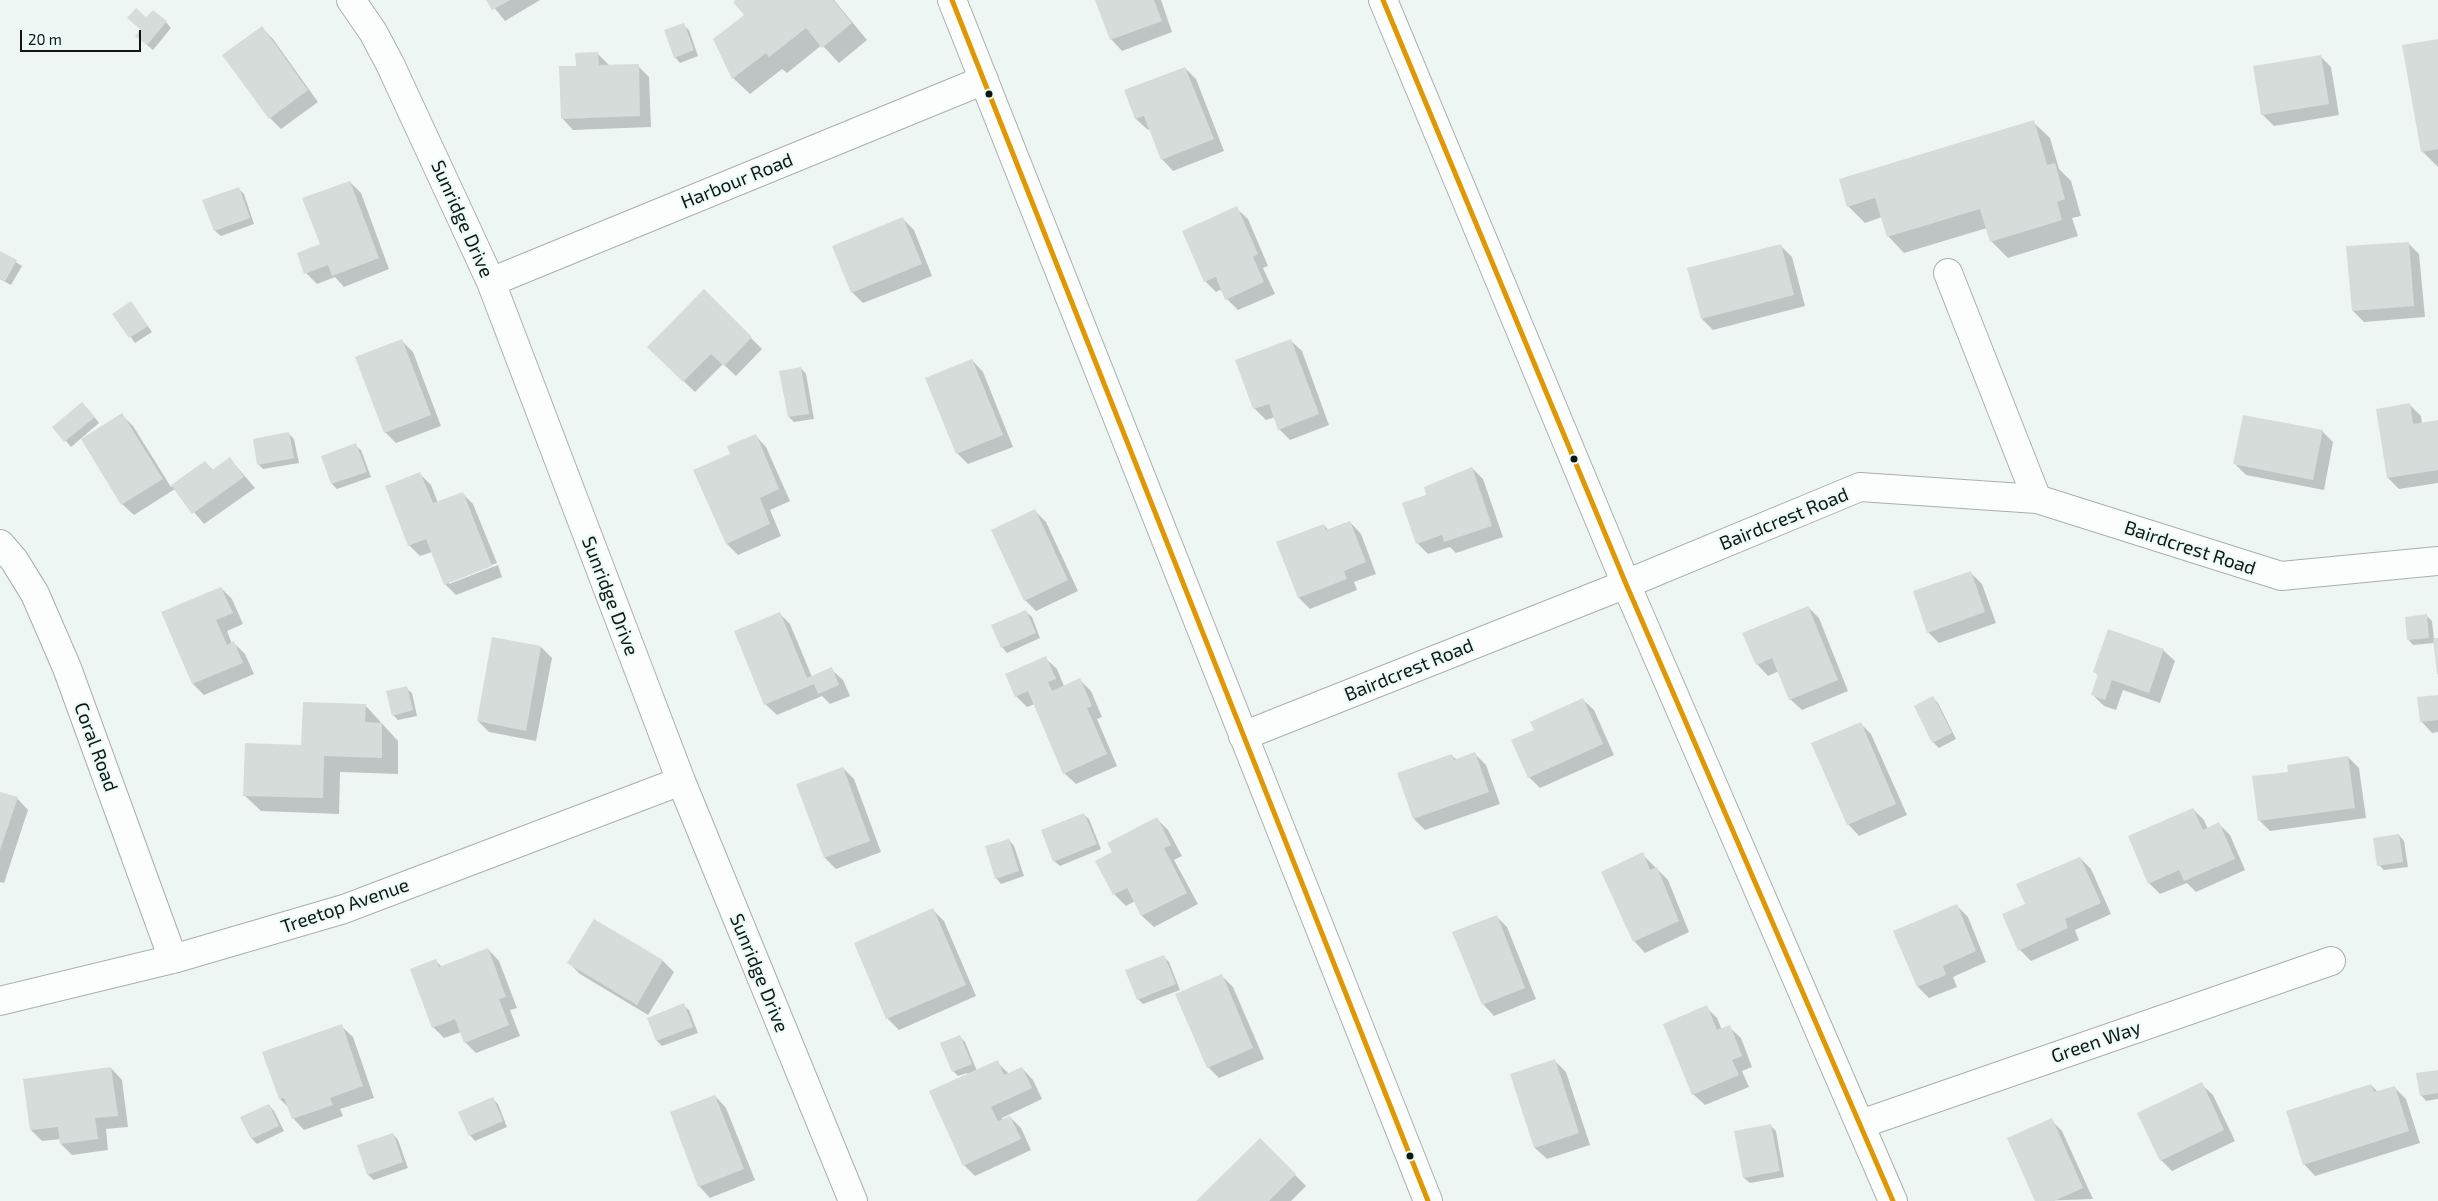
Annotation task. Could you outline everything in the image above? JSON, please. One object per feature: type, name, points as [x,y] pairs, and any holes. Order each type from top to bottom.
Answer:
[{"type":"street","name":"Sunridge Drive","points":[[350,0],[372,32],[390,64],[491,282],[681,781],[852,1201]]},
{"type":"street","points":[[952,0],[1428,1201]]},
{"type":"street","points":[[1383,0],[1626,584],[1893,1201]]},
{"type":"street","name":"Harbour Road","points":[[491,282],[984,80]]},
{"type":"street","points":[[1948,273],[2036,499]]},
{"type":"street","name":"Bairdcrest Road","points":[[1243,736],[1626,584],[1860,487],[2036,499],[2281,576],[2438,561]]},
{"type":"street","name":"Coral Road","points":[[0,544],[14,560],[35,594],[68,668],[173,958]]},
{"type":"street","name":"Treetop Avenue","points":[[0,1000],[173,958],[344,910],[681,781]]},
{"type":"street","name":"Green Way","points":[[1861,1124],[2330,961]]},
{"type":"building","points":[[486,0],[510,0],[492,10]]},
{"type":"building","points":[[735,0],[833,0],[852,23],[822,48],[806,28],[769,57],[766,53],[732,79],[713,39],[744,15],[733,2]]},
{"type":"building","points":[[1095,0],[1154,0],[1162,21],[1110,40]]},
{"type":"building","points":[[136,8],[146,17],[153,10],[167,21],[147,45],[135,36],[141,30],[127,18]]},
{"type":"building","points":[[684,23],[694,50],[674,58],[664,30]]},
{"type":"building","points":[[262,26],[308,90],[269,119],[222,55]]},
{"type":"building","points":[[2438,39],[2438,149],[2421,152],[2402,45]]},
{"type":"building","points":[[598,52],[599,65],[639,64],[640,116],[561,119],[559,66],[576,66],[575,53]]},
{"type":"building","points":[[2321,55],[2329,104],[2261,115],[2253,66]]},
{"type":"building","points":[[1185,67],[1214,139],[1161,160],[1144,116],[1135,119],[1124,90]]},
{"type":"building","points":[[2034,120],[2047,165],[2055,163],[2065,199],[2057,202],[2062,220],[1990,242],[1980,209],[1887,237],[1875,198],[1847,207],[1839,179]]},
{"type":"building","points":[[350,181],[379,258],[332,276],[328,265],[304,274],[297,253],[320,244],[302,198]]},
{"type":"building","points":[[239,187],[250,218],[214,231],[202,200]]},
{"type":"building","points":[[1237,206],[1258,254],[1253,257],[1264,282],[1225,300],[1216,277],[1204,282],[1182,231]]},
{"type":"building","points":[[903,217],[922,264],[851,293],[832,246]]},
{"type":"building","points":[[2409,242],[2414,306],[2352,311],[2346,246]]},
{"type":"building","points":[[1781,244],[1794,295],[1701,319],[1687,268]]},
{"type":"building","points":[[0,251],[17,260],[5,281],[0,278]]},
{"type":"building","points":[[704,289],[752,337],[724,366],[711,354],[683,382],[647,347]]},
{"type":"building","points":[[131,301],[148,326],[129,338],[112,314]]},
{"type":"building","points":[[402,339],[431,415],[384,433],[355,357]]},
{"type":"building","points":[[1291,339],[1319,414],[1278,430],[1269,404],[1253,409],[1235,360]]},
{"type":"building","points":[[972,359],[1003,435],[956,454],[925,378]]},
{"type":"building","points":[[801,367],[809,414],[788,417],[779,371]]},
{"type":"building","points":[[82,402],[95,417],[64,442],[52,427]]},
{"type":"building","points":[[2410,403],[2413,424],[2438,420],[2438,470],[2387,478],[2376,409]]},
{"type":"building","points":[[122,413],[163,479],[121,505],[81,439]]},
{"type":"building","points":[[2243,415],[2323,430],[2313,480],[2233,464]]},
{"type":"building","points":[[289,432],[294,458],[257,465],[253,439]]},
{"type":"building","points":[[756,434],[779,489],[760,498],[770,524],[726,544],[693,470],[730,454],[727,446]]},
{"type":"building","points":[[356,443],[367,472],[331,484],[321,456]]},
{"type":"building","points":[[230,457],[244,477],[192,514],[171,485],[205,461],[212,470]]},
{"type":"building","points":[[1472,467],[1492,526],[1444,542],[1442,535],[1416,544],[1402,503],[1426,495],[1424,487]]},
{"type":"building","points":[[420,472],[433,503],[463,492],[492,566],[444,585],[426,539],[408,546],[385,486]]},
{"type":"building","points":[[1035,509],[1068,580],[1024,601],[991,530]]},
{"type":"building","points":[[1350,521],[1366,562],[1344,571],[1347,579],[1298,598],[1276,542],[1324,524],[1326,530]]},
{"type":"building","points":[[1971,571],[1985,612],[1927,633],[1913,591]]},
{"type":"building","points":[[221,587],[233,613],[216,620],[227,645],[234,641],[243,663],[192,684],[161,612]]},
{"type":"building","points":[[1808,606],[1838,680],[1789,700],[1772,658],[1756,665],[1742,633]]},
{"type":"building","points":[[1026,610],[1036,633],[1001,648],[991,625]]},
{"type":"building","points":[[780,612],[807,678],[832,667],[839,685],[818,694],[814,684],[764,705],[734,631]]},
{"type":"building","points":[[2427,614],[2429,638],[2407,640],[2405,617]]},
{"type":"building","points":[[2108,629],[2164,649],[2149,693],[2112,680],[2105,700],[2091,695],[2098,674],[2093,672]]},
{"type":"building","points":[[492,637],[541,646],[526,731],[477,721]]},
{"type":"building","points":[[2433,638],[2438,638],[2438,674],[2437,674]]},
{"type":"building","points":[[1046,656],[1056,679],[1048,682],[1052,691],[1080,678],[1092,706],[1087,708],[1107,754],[1063,774],[1028,691],[1015,697],[1005,674]]},
{"type":"building","points":[[407,686],[413,710],[392,716],[386,691]]},
{"type":"building","points":[[2438,695],[2438,720],[2420,722],[2417,697]]},
{"type":"building","points":[[1933,696],[1952,733],[1932,743],[1914,706]]},
{"type":"building","points":[[1583,698],[1603,744],[1528,778],[1511,740],[1534,730],[1530,722]]},
{"type":"building","points":[[303,702],[366,704],[365,722],[382,723],[382,758],[324,756],[323,798],[243,796],[245,743],[301,745]]},
{"type":"building","points":[[1861,722],[1896,804],[1847,825],[1811,743]]},
{"type":"building","points":[[1475,752],[1489,792],[1413,819],[1397,773],[1452,754],[1454,760]]},
{"type":"building","points":[[2348,756],[2355,808],[2258,821],[2252,776],[2288,772],[2287,765]]},
{"type":"building","points":[[843,767],[870,841],[824,858],[796,784]]},
{"type":"building","points":[[0,792],[18,797],[0,850]]},
{"type":"building","points":[[2193,808],[2203,830],[2219,822],[2235,859],[2184,881],[2179,870],[2148,884],[2128,836]]},
{"type":"building","points":[[1084,813],[1097,844],[1053,862],[1041,830]]},
{"type":"building","points":[[1157,817],[1171,845],[1164,848],[1187,893],[1141,916],[1127,888],[1113,895],[1095,861],[1112,852],[1107,843]]},
{"type":"building","points":[[2399,834],[2403,862],[2377,866],[2373,838]]},
{"type":"building","points":[[1009,839],[1019,871],[995,879],[985,846]]},
{"type":"building","points":[[1643,852],[1650,870],[1657,867],[1679,921],[1633,942],[1601,872]]},
{"type":"building","points":[[2080,857],[2101,903],[2065,919],[2068,928],[2018,951],[2002,914],[2025,904],[2016,884]]},
{"type":"building","points":[[1957,904],[1976,951],[1943,966],[1946,975],[1917,987],[1893,931]]},
{"type":"building","points":[[933,908],[966,985],[886,1019],[854,943]]},
{"type":"building","points":[[1497,915],[1525,988],[1482,1005],[1452,932]]},
{"type":"building","points":[[594,919],[663,960],[637,1005],[567,963]]},
{"type":"building","points":[[488,948],[506,997],[499,999],[509,1025],[464,1043],[455,1019],[432,1028],[410,969],[436,959],[439,967]]},
{"type":"building","points":[[1164,955],[1176,984],[1137,1000],[1125,970]]},
{"type":"building","points":[[1222,974],[1253,1048],[1207,1068],[1175,994]]},
{"type":"building","points":[[684,1003],[693,1027],[656,1041],[647,1018]]},
{"type":"building","points":[[1707,1005],[1717,1030],[1730,1025],[1742,1056],[1732,1060],[1739,1075],[1692,1095],[1663,1024]]},
{"type":"building","points":[[342,1024],[363,1086],[330,1098],[333,1105],[292,1119],[284,1098],[279,1099],[262,1052]]},
{"type":"building","points":[[960,1035],[972,1064],[952,1072],[940,1043]]},
{"type":"building","points":[[1555,1059],[1579,1133],[1534,1148],[1510,1074]]},
{"type":"building","points":[[998,1060],[1004,1075],[1022,1067],[1032,1088],[991,1107],[998,1121],[1010,1116],[1021,1139],[963,1166],[929,1091]]},
{"type":"building","points":[[111,1067],[118,1116],[95,1118],[98,1139],[60,1144],[58,1127],[30,1130],[23,1079]]},
{"type":"building","points":[[2438,1070],[2438,1093],[2420,1096],[2416,1073]]},
{"type":"building","points":[[2202,1082],[2224,1130],[2160,1161],[2137,1113]]},
{"type":"building","points":[[2371,1084],[2374,1092],[2395,1086],[2409,1131],[2303,1165],[2286,1111]]},
{"type":"building","points":[[715,1095],[744,1169],[698,1187],[670,1112]]},
{"type":"building","points":[[493,1097],[503,1121],[469,1136],[458,1112]]},
{"type":"building","points":[[269,1104],[279,1126],[251,1139],[240,1117]]},
{"type":"building","points":[[2052,1118],[2083,1188],[2054,1201],[2035,1201],[2007,1138]]},
{"type":"building","points":[[1771,1124],[1780,1171],[1743,1178],[1734,1131]]},
{"type":"building","points":[[393,1133],[403,1162],[367,1175],[357,1145]]},
{"type":"building","points":[[1260,1138],[1296,1174],[1269,1201],[1196,1201]]},
{"type":"transit line","points":[[952,0],[1428,1201]]},
{"type":"transit line","points":[[1383,0],[1626,584],[1893,1201]]}]
